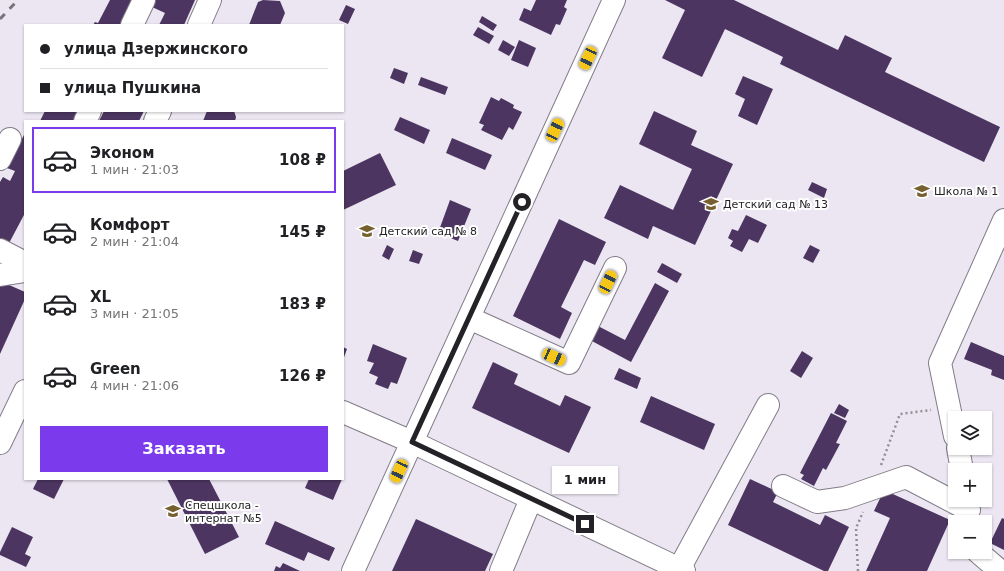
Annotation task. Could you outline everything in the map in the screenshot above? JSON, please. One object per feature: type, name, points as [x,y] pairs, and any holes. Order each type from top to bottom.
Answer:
[{"type":"street","points":[[132,24],[144,0]]},
{"type":"street","points":[[199,24],[210,0]]},
{"type":"street","points":[[353,571],[614,0]]},
{"type":"street","points":[[0,159],[10,139]]},
{"type":"street","points":[[950,411],[940,363],[999,242],[1004,220]]},
{"type":"street","points":[[0,275],[19,257]]},
{"type":"street","points":[[469,318],[569,363],[615,268]]},
{"type":"street","points":[[0,443],[24,393]]},
{"type":"street","points":[[344,412],[412,442],[680,570],[768,405]]},
{"type":"street","points":[[783,486],[817,502],[845,498],[906,477],[970,511]]},
{"type":"street","points":[[501,571],[531,499]]},
{"type":"street","points":[[986,559],[1000,571]]},
{"type":"building","points":[[110,0],[135,0],[123,24],[94,24],[95,22],[98,23]]},
{"type":"building","points":[[155,0],[195,0],[184,24],[160,24],[165,13],[152,7]]},
{"type":"building","points":[[263,0],[280,1],[285,13],[280,24],[249,24],[258,2]]},
{"type":"building","points":[[536,0],[567,0],[564,7],[567,9],[560,25],[556,24],[551,35],[519,20],[524,8],[531,11]]},
{"type":"building","points":[[665,0],[734,0],[838,50],[845,35],[892,58],[885,72],[1000,127],[984,162],[780,64],[783,57],[725,29],[702,77],[662,58],[685,10]]},
{"type":"building","points":[[346,5],[355,9],[348,24],[339,20]]},
{"type":"building","points":[[482,16],[497,25],[493,31],[479,22]]},
{"type":"building","points":[[478,27],[494,36],[489,44],[473,35]]},
{"type":"building","points":[[503,40],[515,47],[509,56],[498,50]]},
{"type":"building","points":[[519,40],[536,48],[528,67],[511,60]]},
{"type":"building","points":[[394,68],[408,73],[404,84],[390,78]]},
{"type":"building","points":[[743,76],[773,89],[757,125],[738,116],[745,99],[735,94]]},
{"type":"building","points":[[421,77],[448,87],[445,95],[418,85]]},
{"type":"building","points":[[491,97],[499,101],[501,98],[514,105],[513,108],[522,112],[513,130],[509,127],[502,140],[481,130],[484,125],[479,123]]},
{"type":"building","points":[[654,111],[697,131],[691,145],[733,164],[695,245],[653,226],[648,239],[604,218],[620,185],[673,210],[692,169],[639,144]]},
{"type":"building","points":[[44,112],[78,112],[74,120],[40,120]]},
{"type":"building","points":[[104,112],[144,112],[140,120],[100,120]]},
{"type":"building","points":[[207,112],[234,112],[236,117],[235,120],[203,120]]},
{"type":"building","points":[[400,117],[430,130],[424,144],[394,130]]},
{"type":"building","points":[[24,135],[24,215],[7,247],[0,244],[0,182],[3,177],[10,181],[15,171],[7,168]]},
{"type":"building","points":[[452,138],[492,155],[485,170],[446,153]]},
{"type":"building","points":[[380,153],[396,185],[344,210],[344,171]]},
{"type":"building","points":[[812,182],[827,189],[824,198],[808,190]]},
{"type":"building","points":[[450,200],[471,209],[458,241],[438,233]]},
{"type":"building","points":[[746,215],[767,225],[758,243],[749,239],[742,252],[730,246],[733,241],[728,238],[732,229],[738,231]]},
{"type":"building","points":[[559,219],[606,242],[595,265],[584,260],[561,307],[572,313],[560,339],[513,316]]},
{"type":"building","points":[[387,245],[394,249],[389,260],[382,256]]},
{"type":"building","points":[[810,245],[820,250],[813,263],[803,258]]},
{"type":"building","points":[[413,250],[423,254],[419,264],[409,261]]},
{"type":"building","points":[[662,263],[682,274],[677,283],[657,272]]},
{"type":"building","points":[[0,281],[24,292],[24,301],[0,354]]},
{"type":"building","points":[[655,283],[669,291],[631,362],[590,340],[598,326],[625,340]]},
{"type":"building","points":[[971,342],[1004,356],[1004,380],[991,375],[992,370],[964,359]]},
{"type":"building","points":[[373,344],[407,358],[397,384],[391,382],[388,389],[375,384],[378,377],[369,373],[374,363],[367,361]]},
{"type":"building","points":[[344,348],[347,349],[344,357]]},
{"type":"building","points":[[802,351],[813,358],[801,378],[790,371]]},
{"type":"building","points":[[493,362],[518,374],[514,384],[560,406],[565,395],[591,407],[569,453],[472,408]]},
{"type":"building","points":[[619,368],[641,378],[637,389],[614,379]]},
{"type":"building","points":[[651,396],[715,424],[704,450],[640,422]]},
{"type":"building","points":[[839,404],[849,410],[845,418],[834,413]]},
{"type":"building","points":[[831,413],[847,421],[836,443],[840,444],[826,470],[823,468],[814,486],[801,479],[804,475],[800,473]]},
{"type":"building","points":[[750,479],[778,492],[773,502],[820,525],[825,515],[849,527],[828,571],[824,571],[728,525]]},
{"type":"building","points":[[38,480],[64,480],[54,499],[33,489]]},
{"type":"building","points":[[168,480],[210,480],[239,537],[205,554]]},
{"type":"building","points":[[309,480],[342,480],[333,500],[305,488]]},
{"type":"building","points":[[884,490],[948,519],[948,524],[927,571],[866,571],[890,518],[874,511]]},
{"type":"building","points":[[1002,518],[1004,519],[1004,550],[992,544],[992,539]]},
{"type":"building","points":[[416,519],[493,554],[485,571],[392,571]]},
{"type":"building","points":[[275,521],[335,548],[329,561],[308,552],[304,561],[265,544]]},
{"type":"building","points":[[12,527],[33,537],[25,554],[31,557],[26,567],[0,555]]},
{"type":"building","points":[[283,563],[300,571],[274,571],[276,566],[280,568]]},
{"type":"railway","points":[[0,19],[18,0]]},
{"type":"place","name":"Школа № 1","points":[[922,191]]},
{"type":"place","name":"Детский сад № 13","points":[[711,204]]},
{"type":"place","name":"Детский сад № 8","points":[[367,231]]},
{"type":"place","name":"Спецшкола - интернат №5","points":[[173,511]]},
{"type":"route","points":[[522,202],[412,442],[585,524]]}]
